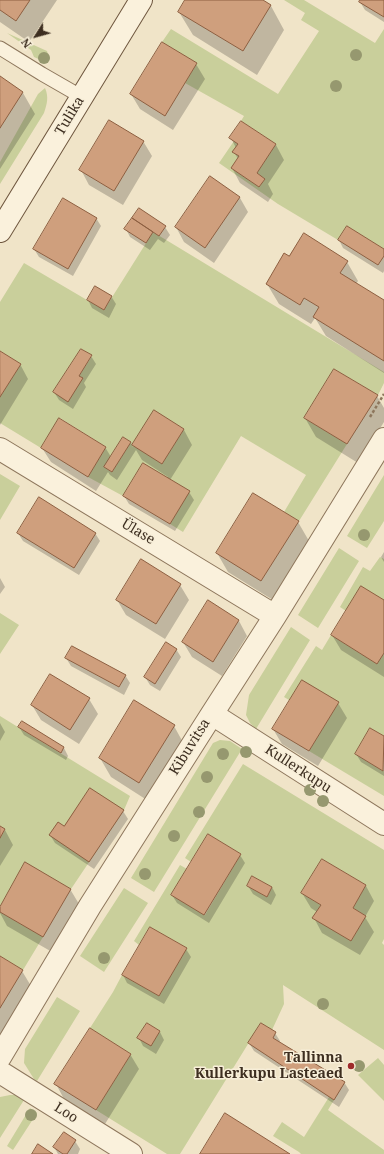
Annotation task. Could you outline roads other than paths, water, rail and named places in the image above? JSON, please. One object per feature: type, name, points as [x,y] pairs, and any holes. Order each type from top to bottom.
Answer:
[{"type":"street","name":"Tulika","points":[[0,231],[140,0]]},
{"type":"street","name":"Kibuvitsa","points":[[0,1057],[90,906],[275,616],[384,439]]},
{"type":"street","name":"Ülase","points":[[0,449],[275,616]]},
{"type":"street","name":"Kullerkupu","points":[[212,714],[384,824]]},
{"type":"street","name":"Loo","points":[[0,1072],[131,1154]]},
{"type":"lane","points":[[0,48],[82,97]]},
{"type":"place","name":"Tallinna Kullerkupu Lasteaed","points":[[351,1066]]}]
